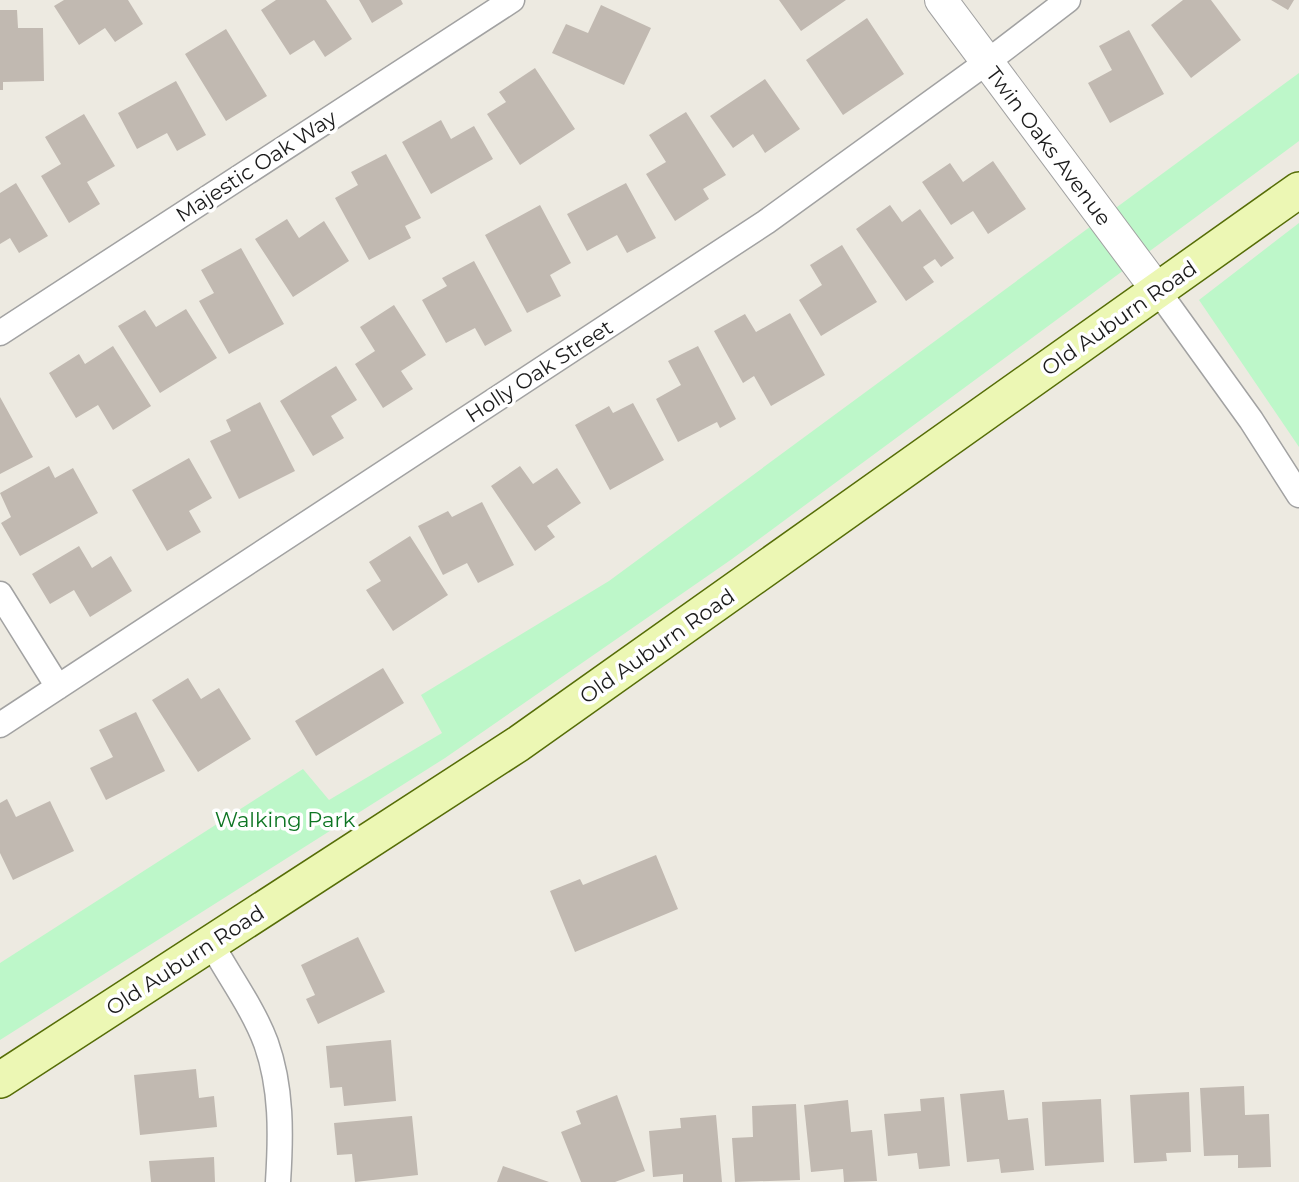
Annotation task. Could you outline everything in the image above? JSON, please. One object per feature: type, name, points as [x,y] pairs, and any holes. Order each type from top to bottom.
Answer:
[{"type":"main road","name":"Old Auburn Road","points":[[0,1080],[519,744],[1299,190]]},
{"type":"street","name":"Majestic Oak Way","points":[[0,333],[512,0]]},
{"type":"street","name":"Twin Oaks Avenue","points":[[941,0],[1158,291]]},
{"type":"street","name":"Holly Oak Street","points":[[0,725],[766,222],[1068,0]]},
{"type":"street","points":[[1158,291],[1251,420],[1299,495]]},
{"type":"street","points":[[0,594],[58,687]]},
{"type":"street","points":[[211,943],[255,1021],[275,1074],[281,1131],[278,1182]]},
{"type":"green space","name":"Walking Park","points":[[1299,73],[1299,141],[732,559],[445,758],[0,1040],[0,963],[303,769],[329,800],[442,733],[421,695],[609,581]]},
{"type":"green space","points":[[1299,223],[1299,447],[1199,300]]},
{"type":"building","points":[[64,0],[128,0],[143,24],[115,42],[105,28],[79,45],[54,6]]},
{"type":"building","points":[[276,0],[326,0],[352,39],[325,57],[314,40],[290,55],[261,10]]},
{"type":"building","points":[[359,0],[401,0],[403,4],[372,23]]},
{"type":"building","points":[[779,0],[846,0],[801,31]]},
{"type":"building","points":[[1183,0],[1211,0],[1241,40],[1191,78],[1151,25]]},
{"type":"building","points":[[1271,0],[1294,0],[1288,10]]},
{"type":"building","points":[[601,5],[651,28],[624,85],[552,53],[566,24],[588,33]]},
{"type":"building","points":[[0,10],[17,10],[18,28],[43,28],[44,81],[3,82],[3,90],[0,90]]},
{"type":"building","points":[[867,18],[904,74],[843,115],[806,60]]},
{"type":"building","points":[[226,29],[267,96],[226,121],[185,54]]},
{"type":"building","points":[[1129,30],[1164,94],[1110,123],[1088,83],[1112,70],[1099,46]]},
{"type":"building","points":[[535,68],[575,129],[520,165],[487,114],[506,102],[499,92]]},
{"type":"building","points":[[765,79],[800,129],[765,153],[753,134],[733,148],[710,116]]},
{"type":"building","points":[[176,81],[206,135],[177,151],[167,133],[137,149],[118,113]]},
{"type":"building","points":[[686,112],[726,175],[703,189],[709,199],[675,221],[646,174],[666,162],[649,135]]},
{"type":"building","points":[[84,114],[115,166],[87,182],[100,204],[69,223],[41,176],[61,164],[45,137]]},
{"type":"building","points":[[441,120],[451,139],[474,126],[493,159],[431,194],[402,142]]},
{"type":"building","points":[[386,154],[421,218],[405,226],[411,238],[369,260],[335,198],[358,185],[351,172]]},
{"type":"building","points":[[993,161],[1026,209],[988,234],[973,211],[951,225],[922,182],[950,163],[963,182]]},
{"type":"building","points":[[16,183],[48,236],[19,253],[10,238],[0,244],[0,193]]},
{"type":"building","points":[[626,183],[656,238],[627,253],[617,235],[587,251],[567,214]]},
{"type":"building","points":[[540,205],[571,263],[550,275],[561,296],[527,313],[485,235]]},
{"type":"building","points":[[890,205],[902,222],[920,209],[954,258],[941,267],[935,259],[923,267],[934,282],[906,301],[856,229]]},
{"type":"building","points":[[287,219],[299,238],[324,221],[349,261],[293,297],[255,239]]},
{"type":"building","points":[[842,245],[877,302],[821,336],[799,300],[822,285],[810,265]]},
{"type":"building","points":[[241,248],[284,324],[229,354],[199,301],[214,293],[201,270]]},
{"type":"building","points":[[474,261],[512,331],[485,346],[475,328],[446,343],[422,300],[447,286],[442,278]]},
{"type":"building","points":[[394,305],[426,355],[401,371],[413,389],[383,408],[355,364],[375,351],[360,327]]},
{"type":"building","points":[[186,309],[217,358],[160,393],[118,326],[145,310],[156,327]]},
{"type":"building","points":[[790,313],[825,375],[771,406],[754,376],[743,383],[714,331],[745,314],[756,332]]},
{"type":"building","points":[[113,346],[151,406],[113,430],[98,405],[76,418],[49,373],[79,354],[85,364]]},
{"type":"building","points":[[698,346],[736,419],[720,428],[717,422],[678,442],[656,399],[681,385],[668,361]]},
{"type":"building","points":[[336,366],[357,400],[331,416],[344,438],[313,456],[280,401]]},
{"type":"building","points":[[0,397],[33,457],[0,474]]},
{"type":"building","points":[[260,402],[295,471],[239,499],[210,441],[231,431],[226,420]]},
{"type":"building","points":[[633,403],[664,460],[610,490],[575,425],[609,406],[613,413]]},
{"type":"building","points":[[189,458],[212,498],[189,511],[201,532],[167,551],[132,490]]},
{"type":"building","points":[[49,466],[55,478],[73,468],[98,513],[20,556],[1,523],[11,517],[0,493]]},
{"type":"building","points":[[520,466],[533,484],[557,468],[581,503],[547,526],[555,537],[535,551],[491,486]]},
{"type":"building","points":[[482,502],[514,565],[478,583],[467,563],[443,575],[418,526],[448,511],[452,517]]},
{"type":"building","points":[[410,536],[448,595],[393,631],[366,590],[381,581],[369,562]]},
{"type":"building","points":[[79,546],[92,568],[111,556],[132,591],[90,617],[74,590],[50,604],[32,574]]},
{"type":"building","points":[[383,668],[404,703],[316,756],[295,721]]},
{"type":"building","points":[[188,678],[201,699],[219,688],[251,739],[198,772],[152,700]]},
{"type":"building","points":[[136,712],[165,771],[106,800],[90,768],[113,757],[99,730]]},
{"type":"building","points":[[7,799],[16,817],[50,801],[74,851],[13,880],[0,853],[0,803]]},
{"type":"building","points":[[656,855],[678,909],[575,952],[550,891],[580,879],[583,885]]},
{"type":"building","points":[[358,937],[385,992],[318,1024],[306,999],[315,995],[301,965]]},
{"type":"building","points":[[391,1040],[396,1101],[344,1106],[342,1087],[330,1088],[326,1046]]},
{"type":"building","points":[[196,1069],[199,1098],[214,1096],[217,1127],[140,1135],[134,1075]]},
{"type":"building","points":[[1244,1086],[1245,1115],[1269,1114],[1271,1167],[1238,1168],[1238,1155],[1204,1156],[1200,1088]]},
{"type":"building","points":[[1004,1090],[1008,1120],[1028,1118],[1034,1170],[1001,1173],[999,1159],[967,1162],[960,1094]]},
{"type":"building","points":[[1189,1092],[1191,1152],[1166,1153],[1167,1161],[1134,1163],[1130,1095]]},
{"type":"building","points":[[617,1095],[645,1171],[615,1182],[581,1182],[561,1132],[581,1124],[576,1111]]},
{"type":"building","points":[[944,1097],[950,1166],[919,1169],[917,1153],[888,1156],[884,1114],[921,1111],[920,1099]]},
{"type":"building","points":[[1101,1099],[1104,1162],[1045,1166],[1042,1102]]},
{"type":"building","points":[[848,1100],[851,1132],[872,1130],[877,1181],[844,1182],[843,1169],[811,1172],[804,1105]]},
{"type":"building","points":[[796,1104],[800,1180],[735,1182],[732,1138],[753,1137],[752,1106]]},
{"type":"building","points":[[716,1115],[722,1182],[683,1182],[683,1174],[653,1177],[649,1131],[681,1128],[680,1118]]},
{"type":"building","points":[[412,1116],[418,1175],[355,1182],[352,1154],[337,1155],[334,1123]]},
{"type":"building","points":[[214,1157],[215,1182],[151,1182],[149,1161]]},
{"type":"building","points":[[503,1166],[549,1182],[497,1182]]}]
